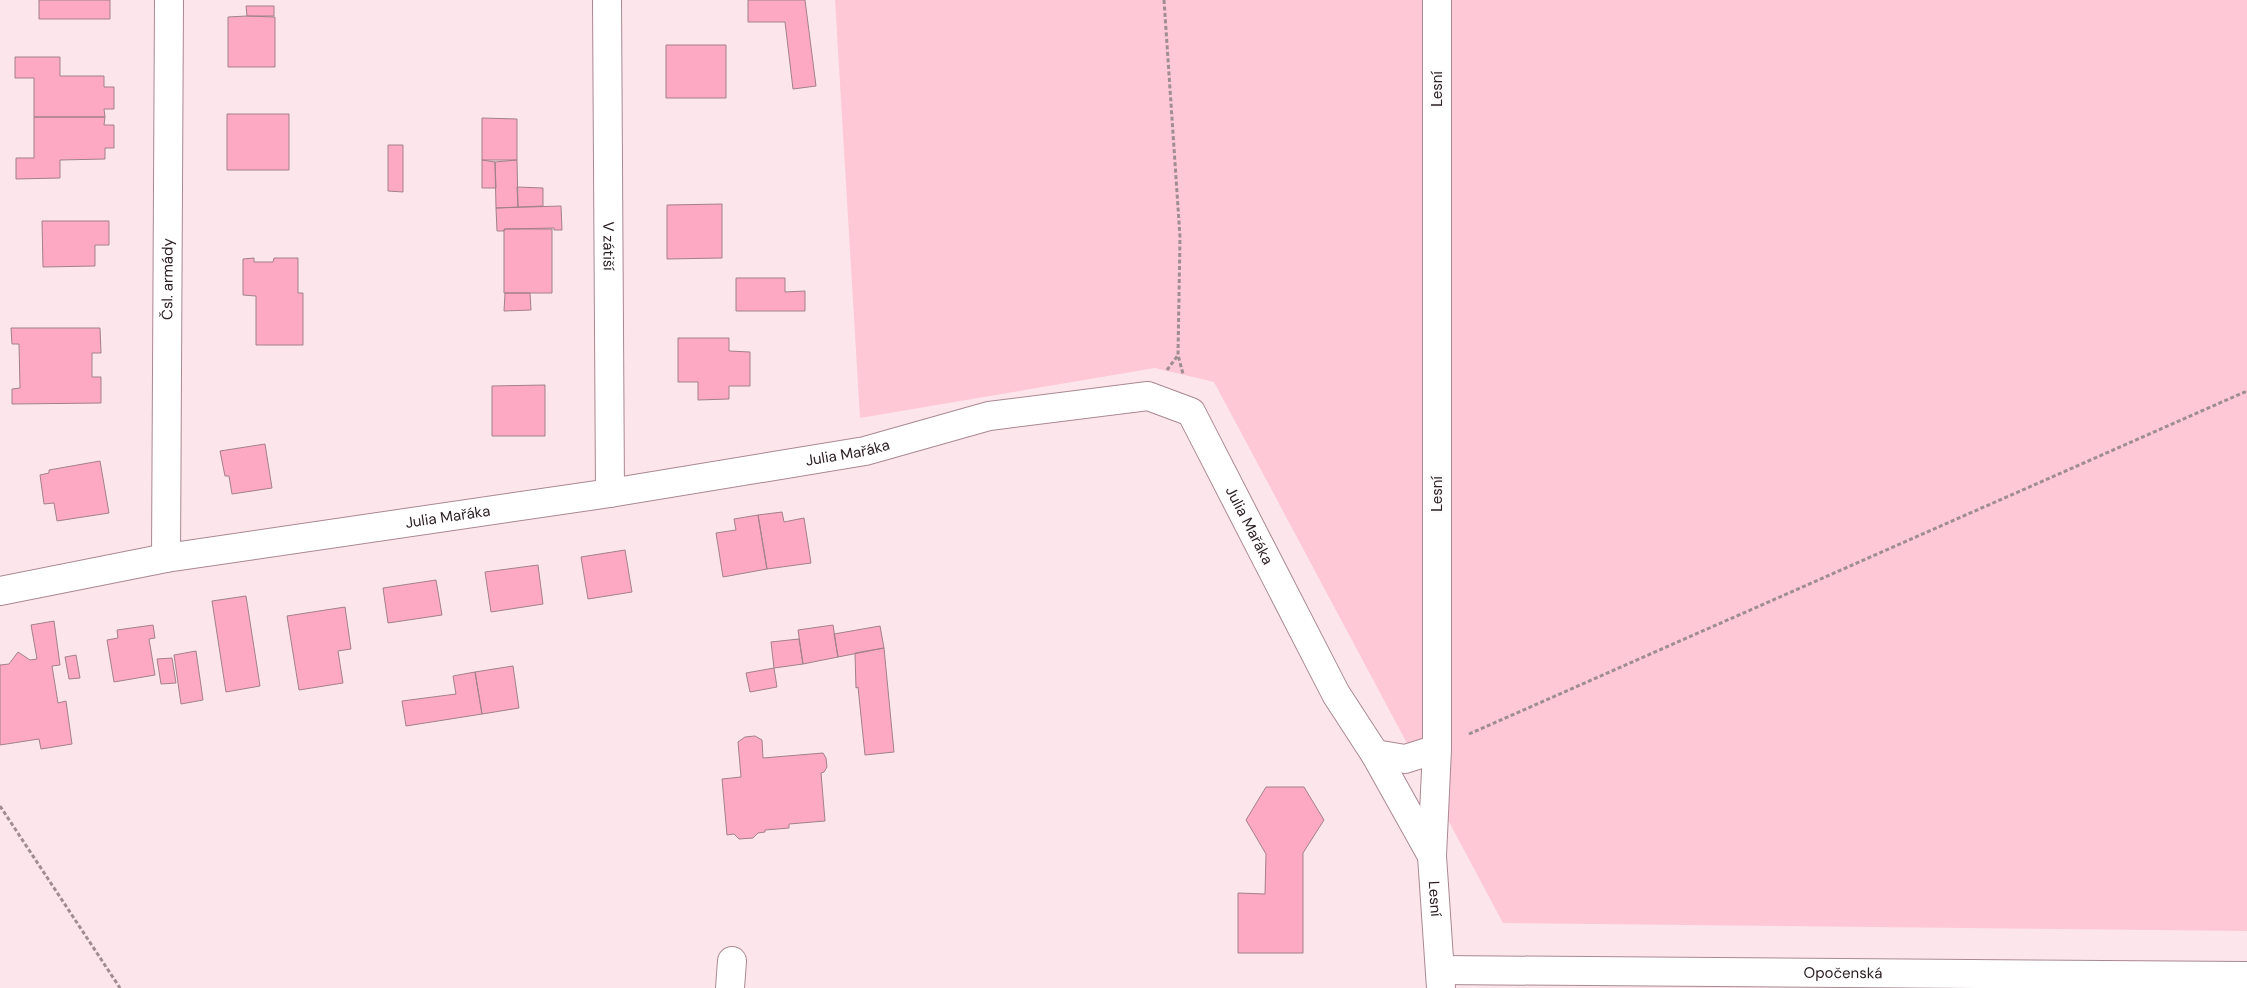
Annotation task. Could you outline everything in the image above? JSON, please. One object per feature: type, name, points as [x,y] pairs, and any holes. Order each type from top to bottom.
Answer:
[{"type":"street","name":"Čsl. armády","points":[[166,558],[169,0]]},
{"type":"street","name":"V zátiší","points":[[607,0],[610,493]]},
{"type":"street","name":"Lesní","points":[[1437,0],[1437,749],[1432,856],[1441,979]]},
{"type":"street","name":"Julia Mařáka","points":[[0,591],[166,558],[610,493],[865,451],[989,416],[1148,396],[1191,412],[1336,694],[1375,754],[1432,856]]},
{"type":"street","points":[[1375,754],[1405,758],[1437,749]]},
{"type":"street","points":[[730,988],[732,961]]},
{"type":"street","name":"Opočenská","points":[[1441,979],[2198,982],[2247,976]]},
{"type":"path","points":[[1164,0],[1180,237],[1178,355],[1191,412]]},
{"type":"path","points":[[1437,749],[2247,391]]},
{"type":"path","points":[[0,806],[120,988]]},
{"type":"shaded area","points":[[835,0],[2247,0],[2247,931],[1503,923],[1214,382],[1155,368],[860,418]]},
{"type":"building","points":[[39,0],[110,0],[110,19],[39,19]]},
{"type":"building","points":[[748,0],[805,0],[816,86],[793,89],[785,22],[748,22]]},
{"type":"building","points":[[246,6],[274,6],[274,16],[247,16]]},
{"type":"building","points":[[228,17],[275,17],[275,67],[228,67]]},
{"type":"building","points":[[666,45],[726,45],[726,98],[666,98]]},
{"type":"building","points":[[15,57],[60,57],[60,76],[104,76],[104,87],[114,87],[114,109],[104,109],[105,117],[34,117],[34,78],[15,78]]},
{"type":"building","points":[[227,114],[289,114],[289,170],[227,170]]},
{"type":"building","points":[[34,117],[105,117],[104,125],[114,125],[114,148],[105,148],[105,159],[60,160],[60,178],[16,179],[16,158],[34,158]]},
{"type":"building","points":[[482,118],[517,119],[517,160],[482,160]]},
{"type":"building","points":[[388,145],[403,145],[403,192],[388,191]]},
{"type":"building","points":[[482,160],[495,162],[496,188],[482,188]]},
{"type":"building","points":[[517,160],[518,207],[496,208],[495,162]]},
{"type":"building","points":[[517,187],[543,188],[543,206],[518,207]]},
{"type":"building","points":[[722,204],[722,258],[667,259],[667,205]]},
{"type":"building","points":[[561,206],[562,230],[554,230],[554,228],[505,229],[504,231],[497,231],[496,208]]},
{"type":"building","points":[[42,221],[109,221],[109,245],[95,245],[95,266],[43,267]]},
{"type":"building","points":[[504,229],[552,229],[552,293],[504,293]]},
{"type":"building","points":[[254,258],[254,262],[273,262],[274,258],[298,258],[298,293],[303,293],[303,345],[256,345],[256,296],[243,295],[243,259]]},
{"type":"building","points":[[736,278],[785,278],[785,292],[805,291],[805,311],[736,311]]},
{"type":"building","points":[[505,293],[530,293],[531,310],[504,311]]},
{"type":"building","points":[[11,328],[100,328],[101,353],[92,353],[92,377],[101,377],[101,403],[12,404],[12,389],[20,388],[19,344],[12,344]]},
{"type":"building","points":[[678,338],[729,338],[729,351],[750,352],[750,386],[729,386],[729,399],[698,400],[698,382],[678,382]]},
{"type":"building","points":[[545,385],[545,436],[492,436],[492,386]]},
{"type":"building","points":[[265,444],[272,488],[232,494],[229,476],[225,476],[220,451]]},
{"type":"building","points":[[100,461],[109,513],[57,521],[54,503],[44,504],[40,475],[49,473],[49,470]]},
{"type":"building","points":[[782,512],[784,522],[804,518],[811,563],[767,569],[758,515]]},
{"type":"building","points":[[758,515],[767,569],[723,577],[716,533],[736,530],[734,519]]},
{"type":"building","points":[[625,550],[632,592],[588,599],[581,557]]},
{"type":"building","points":[[538,565],[543,604],[491,612],[485,572]]},
{"type":"building","points":[[436,580],[442,615],[388,623],[383,588]]},
{"type":"building","points":[[246,596],[260,686],[226,692],[212,601]]},
{"type":"building","points":[[345,607],[351,649],[338,651],[343,683],[299,690],[287,616]]},
{"type":"building","points":[[54,621],[60,665],[52,666],[58,703],[66,701],[72,744],[41,749],[39,739],[0,745],[0,665],[9,664],[18,652],[30,660],[37,659],[31,625]]},
{"type":"building","points":[[153,625],[155,638],[149,639],[155,675],[114,682],[107,640],[118,638],[117,630]]},
{"type":"building","points":[[833,625],[838,657],[803,664],[798,630]]},
{"type":"building","points":[[880,626],[884,648],[838,657],[834,634]]},
{"type":"building","points":[[799,639],[803,664],[774,668],[771,642]]},
{"type":"building","points":[[884,648],[894,752],[865,755],[858,687],[856,688],[855,653]]},
{"type":"building","points":[[196,651],[203,700],[181,704],[174,655]]},
{"type":"building","points":[[76,655],[80,678],[69,679],[65,657]]},
{"type":"building","points":[[172,658],[176,683],[161,684],[157,659]]},
{"type":"building","points":[[513,666],[519,708],[482,714],[475,672]]},
{"type":"building","points":[[774,668],[777,687],[750,692],[746,673]]},
{"type":"building","points":[[475,672],[482,714],[406,726],[402,701],[456,694],[453,676]]},
{"type":"building","points":[[755,736],[762,740],[763,758],[823,753],[826,758],[827,767],[821,773],[825,821],[789,824],[789,828],[765,830],[765,832],[758,833],[753,838],[739,839],[734,834],[727,835],[722,779],[741,777],[738,742],[745,737]]},
{"type":"building","points":[[1266,787],[1304,787],[1324,820],[1303,853],[1303,953],[1238,953],[1238,893],[1265,894],[1266,854],[1246,820]]}]
